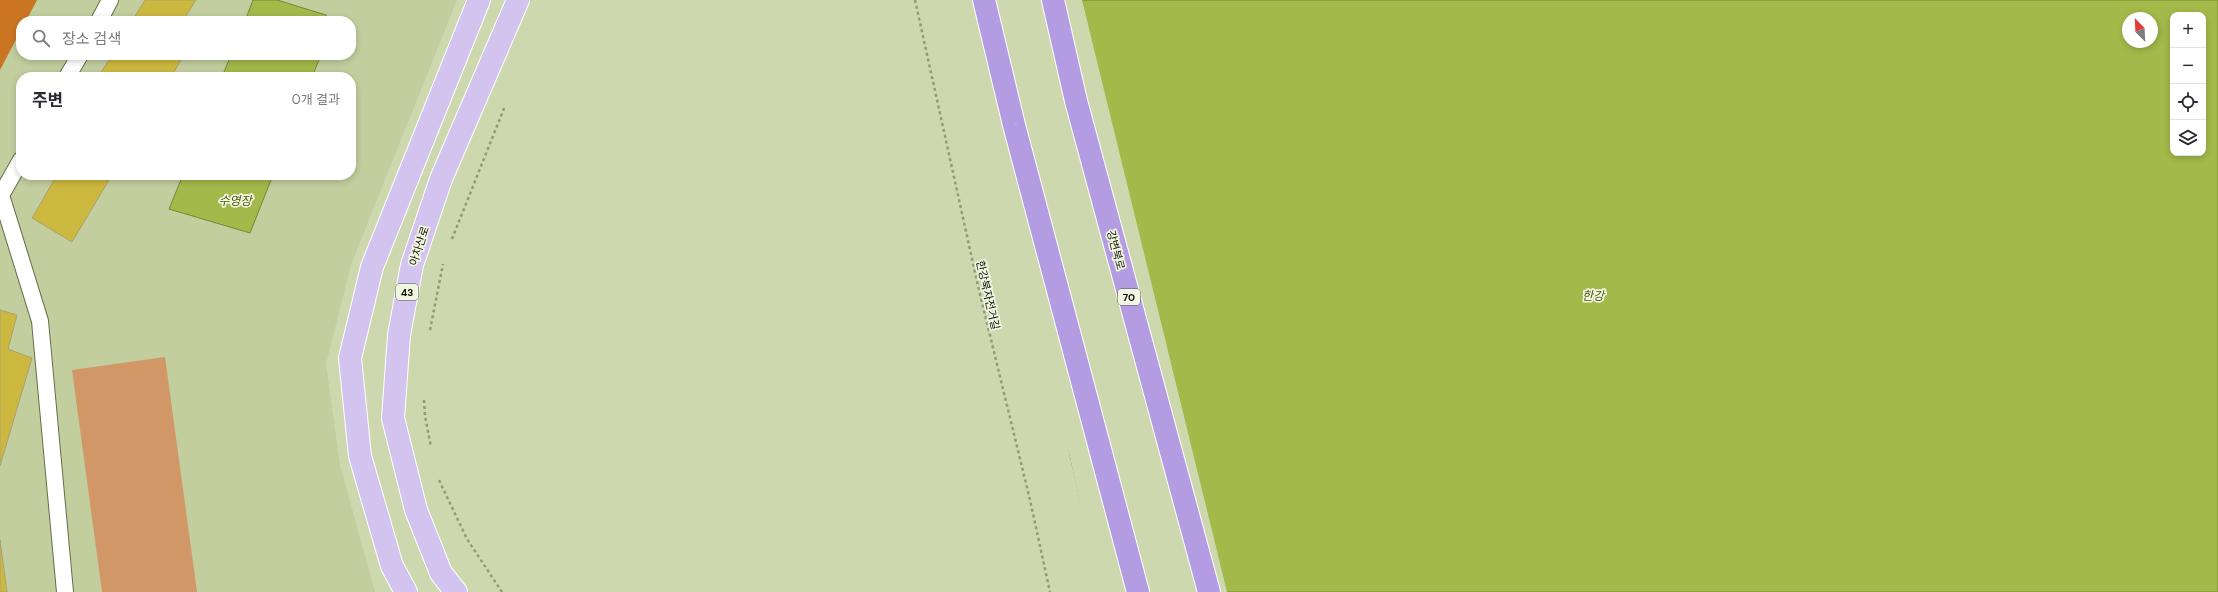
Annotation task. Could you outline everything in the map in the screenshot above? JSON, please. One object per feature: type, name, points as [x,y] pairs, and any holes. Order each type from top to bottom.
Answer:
[{"type":"highway","points":[[984,0],[1014,125],[1138,592]]},
{"type":"highway","name":"강변북로","points":[[1053,0],[1078,109],[1209,592]]},
{"type":"main road","points":[[406,592],[392,566],[360,456],[350,358],[372,268],[479,0]]},
{"type":"main road","name":"아차산로","points":[[456,592],[441,573],[416,510],[393,418],[399,334],[412,265],[442,179],[518,0]]},
{"type":"lane","points":[[102,16],[110,0]]},
{"type":"lane","points":[[70,72],[77,60]]},
{"type":"lane","points":[[16,169],[0,196],[40,321],[65,592]]},
{"type":"path","name":"한강북자전거길","points":[[915,0],[978,286],[1030,500],[1050,592]]},
{"type":"path","points":[[450,244],[506,103]]},
{"type":"path","points":[[430,332],[444,259]]},
{"type":"path","points":[[424,392],[425,416],[432,453]]},
{"type":"path","points":[[436,475],[467,539],[502,592]]},
{"type":"shaded area","points":[[0,0],[457,0],[351,265],[326,364],[340,465],[375,592],[0,592]]},
{"type":"shaded area","points":[[0,0],[37,0],[29,16],[16,16],[16,40],[0,70]]},
{"type":"shaded area","points":[[165,357],[197,592],[102,592],[72,370]]},
{"type":"water","points":[[253,0],[277,0],[326,16],[247,16]]},
{"type":"water","name":"한강","points":[[967,0],[2218,0],[2218,592],[1101,592]]},
{"type":"water","points":[[229,60],[319,60],[314,72],[224,72]]},
{"type":"water","name":"수영장","points":[[181,180],[271,180],[250,233],[169,209]]},
{"type":"pier","points":[[965,0],[1082,0],[1227,592],[1099,592],[1070,457],[999,199]]},
{"type":"building","points":[[145,0],[196,0],[186,16],[135,16]]},
{"type":"building","points":[[109,60],[181,60],[174,72],[101,72]]},
{"type":"building","points":[[54,180],[109,180],[72,242],[32,218]]},
{"type":"building","points":[[0,310],[17,315],[8,349],[32,358],[0,466]]},
{"type":"building","points":[[0,540],[7,592],[0,592]]}]
